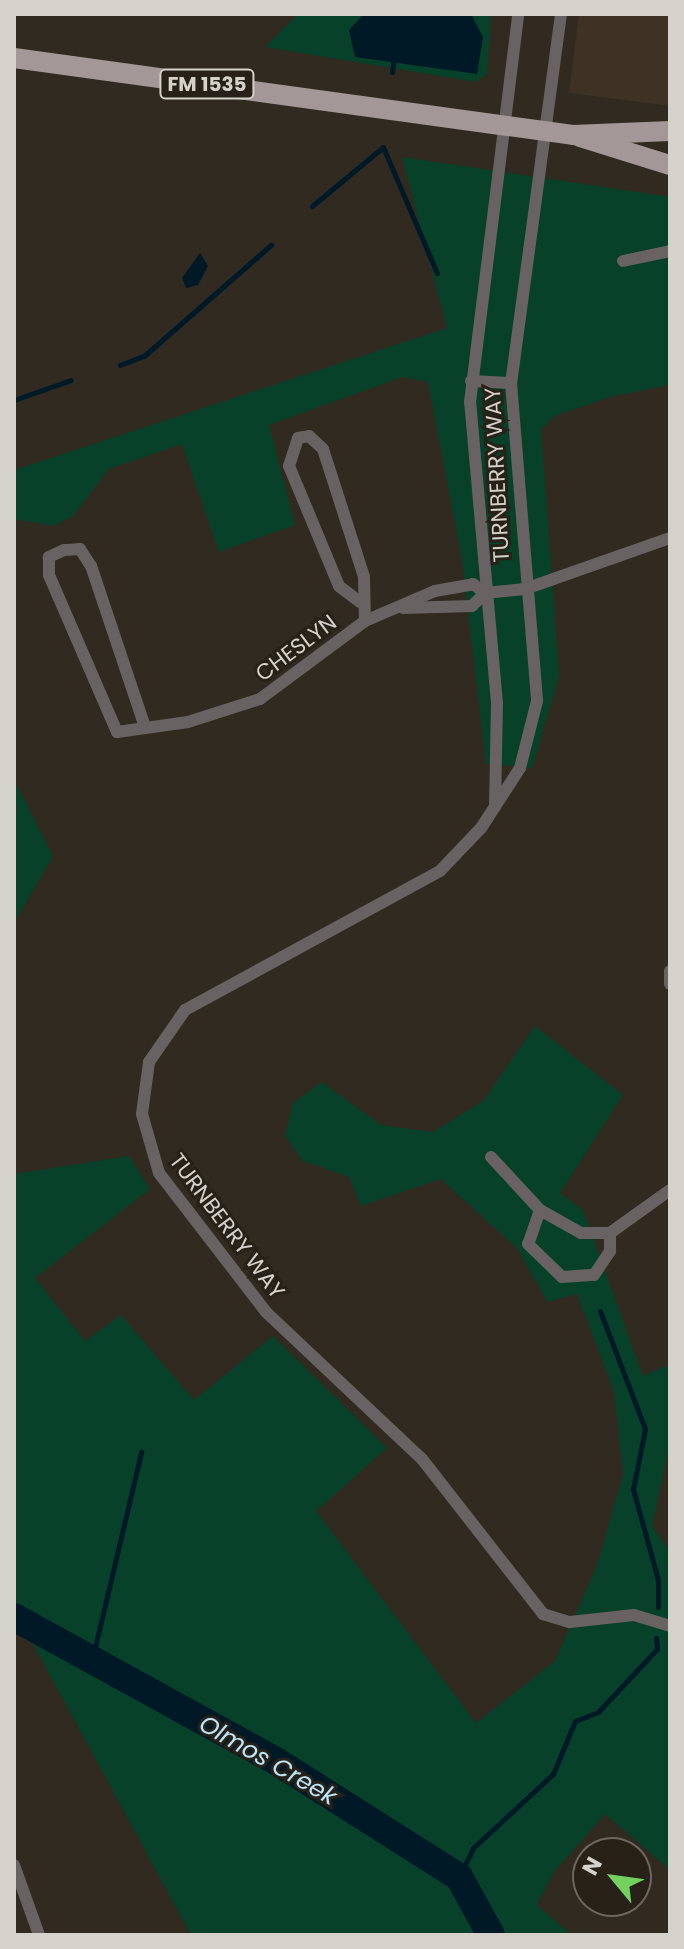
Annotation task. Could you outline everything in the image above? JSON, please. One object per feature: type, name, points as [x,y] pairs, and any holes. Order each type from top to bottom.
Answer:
[{"type":"main road","name":"FM 1535","points":[[14,58],[573,135],[670,165]]},
{"type":"main road","name":"FM 1535","points":[[573,135],[670,131]]},
{"type":"street","name":"TURNBERRY WAY","points":[[495,810],[497,703],[485,593],[471,381],[518,14]]},
{"type":"street","name":"TURNBERRY WAY","points":[[561,14],[511,383],[525,589],[537,701],[520,768],[495,810],[440,871],[185,1010],[149,1062],[142,1092],[149,1151],[266,1312],[422,1459],[543,1614],[570,1622],[634,1615],[669,1625]]},
{"type":"street","points":[[623,261],[670,251]]},
{"type":"street","points":[[471,381],[511,383]]},
{"type":"street","points":[[360,602],[339,586],[289,466],[298,438],[309,436],[323,449],[364,577],[360,602],[365,621]]},
{"type":"street","points":[[485,593],[525,589],[670,538]]},
{"type":"street","name":"CHESLYN","points":[[145,727],[91,566],[80,549],[64,550],[49,557],[49,575],[117,732],[145,727],[260,699],[365,621],[473,584],[485,593],[472,606],[403,608]]},
{"type":"street","points":[[670,971],[670,984]]},
{"type":"street","points":[[491,1157],[540,1210],[581,1233],[610,1233],[670,1190]]},
{"type":"street","points":[[540,1210],[528,1244],[562,1277],[594,1275],[610,1251],[610,1233]]},
{"type":"street","points":[[14,1865],[39,1935]]},
{"type":"shaded area","points":[[579,14],[670,14],[670,106],[569,93]]},
{"type":"green space","points":[[298,14],[491,14],[487,74],[476,82],[265,47]]},
{"type":"green space","points":[[402,157],[670,197],[670,385],[610,397],[555,416],[541,429],[559,676],[532,768],[486,764],[462,560],[428,382],[402,377],[269,425],[295,525],[219,552],[182,444],[109,469],[73,516],[53,526],[14,519],[14,470],[447,328]]},
{"type":"green space","points":[[14,780],[53,856],[14,923]]},
{"type":"green space","points":[[535,1026],[623,1095],[560,1193],[583,1210],[643,1376],[670,1364],[670,1443],[652,1526],[670,1551],[670,1870],[652,1854],[652,1837],[632,1837],[605,1814],[585,1837],[572,1837],[572,1852],[554,1872],[537,1905],[572,1935],[191,1935],[32,1642],[14,1632],[14,1174],[129,1156],[150,1189],[35,1278],[85,1341],[121,1315],[194,1400],[273,1336],[387,1448],[316,1511],[476,1723],[555,1661],[598,1563],[623,1474],[614,1392],[577,1294],[547,1302],[518,1249],[441,1179],[361,1206],[349,1177],[303,1161],[285,1136],[293,1103],[322,1082],[381,1125],[433,1132],[483,1101]]},
{"type":"water","points":[[364,14],[471,14],[483,37],[477,74],[355,57],[349,30]]},
{"type":"water","points":[[200,253],[208,266],[198,285],[186,288],[182,278]]},
{"type":"waterway","points":[[392,72],[394,58]]},
{"type":"waterway","points":[[312,206],[383,147],[437,273]]},
{"type":"waterway","points":[[120,365],[144,356],[271,245]]},
{"type":"waterway","points":[[14,400],[71,380]]},
{"type":"waterway","points":[[600,1311],[645,1429],[633,1489],[658,1580],[658,1607]]},
{"type":"waterway","points":[[92,1660],[141,1452]]},
{"type":"waterway","name":"Olmos Creek","points":[[14,1617],[276,1761],[459,1877],[491,1935]]},
{"type":"waterway","points":[[459,1877],[473,1848],[553,1774],[575,1721],[598,1712],[657,1649],[656,1638]]}]
